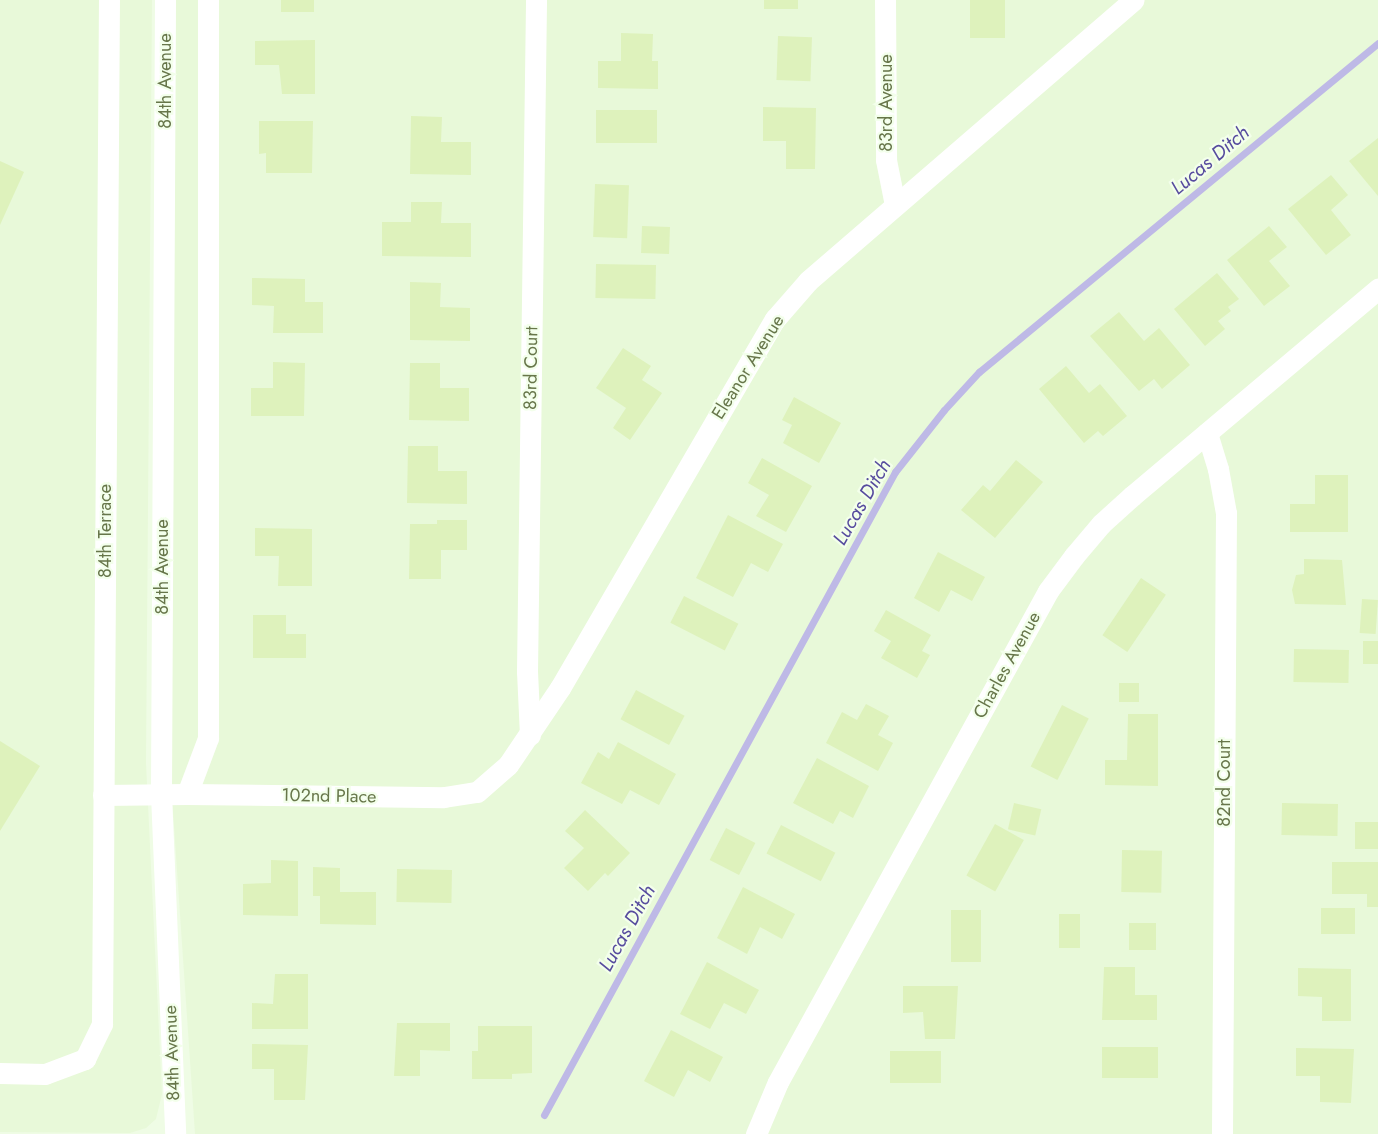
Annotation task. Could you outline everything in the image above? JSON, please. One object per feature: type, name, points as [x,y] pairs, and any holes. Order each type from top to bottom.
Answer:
[{"type":"street","name":"84th Terrace","points":[[0,1073],[45,1074],[85,1059],[102,1024],[109,0]]},
{"type":"street","name":"84th Avenue","points":[[165,0],[161,794],[175,1134]]},
{"type":"street","points":[[187,794],[208,738],[208,0]]},
{"type":"street","name":"83rd Court","points":[[530,735],[527,672],[536,0]]},
{"type":"street","name":"83rd Avenue","points":[[885,0],[886,160],[895,205]]},
{"type":"street","name":"Eleanor Avenue","points":[[530,735],[560,688],[775,319],[808,281],[1134,0]]},
{"type":"street","name":"Charles Avenue","points":[[756,1134],[778,1082],[1048,591],[1101,525],[1378,289]]},
{"type":"street","name":"82nd Court","points":[[1207,433],[1218,469],[1226,513],[1222,1134]]},
{"type":"street","name":"102nd Place","points":[[103,795],[444,797],[477,792],[508,765],[530,735]]},
{"type":"shaded area","points":[[0,0],[152,0],[146,763],[162,1094],[156,1119],[146,1128],[130,1133],[0,1132]]},
{"type":"shaded area","points":[[176,0],[1378,0],[1378,1134],[195,1134],[170,768]]},
{"type":"building","points":[[281,0],[314,0],[314,12],[281,12]]},
{"type":"building","points":[[764,0],[798,0],[798,9],[764,9]]},
{"type":"building","points":[[970,0],[1005,0],[1005,38],[970,38]]},
{"type":"building","points":[[621,33],[653,34],[652,61],[658,61],[658,89],[598,88],[598,61],[621,61]]},
{"type":"building","points":[[778,36],[812,37],[810,81],[776,80]]},
{"type":"building","points":[[315,40],[315,94],[282,94],[279,65],[255,65],[255,41]]},
{"type":"building","points":[[763,107],[816,108],[815,169],[786,169],[786,141],[763,141]]},
{"type":"building","points":[[596,110],[657,110],[657,143],[596,143]]},
{"type":"building","points":[[411,116],[442,117],[441,142],[471,142],[471,175],[410,174]]},
{"type":"building","points":[[259,121],[313,121],[312,173],[266,173],[266,153],[259,154]]},
{"type":"building","points":[[1378,138],[1378,196],[1349,161]]},
{"type":"building","points":[[0,161],[24,172],[0,225]]},
{"type":"building","points":[[1331,175],[1348,195],[1331,210],[1351,235],[1326,255],[1288,209]]},
{"type":"building","points":[[595,184],[629,185],[627,238],[593,237]]},
{"type":"building","points":[[411,202],[442,202],[441,223],[471,223],[471,257],[382,256],[382,222],[411,222]]},
{"type":"building","points":[[642,226],[670,227],[669,254],[641,253]]},
{"type":"building","points":[[1269,226],[1287,247],[1269,261],[1290,286],[1264,306],[1227,260]]},
{"type":"building","points":[[596,264],[656,265],[655,299],[595,298]]},
{"type":"building","points":[[1217,273],[1239,299],[1228,307],[1231,311],[1218,321],[1225,329],[1205,346],[1174,309]]},
{"type":"building","points":[[252,278],[305,279],[305,302],[323,302],[323,333],[273,333],[274,306],[252,305]]},
{"type":"building","points":[[410,282],[441,283],[440,307],[470,308],[470,341],[410,340]]},
{"type":"building","points":[[1119,312],[1144,341],[1159,328],[1190,365],[1162,389],[1154,379],[1139,391],[1090,336]]},
{"type":"building","points":[[623,348],[651,366],[642,380],[662,393],[630,440],[613,428],[626,408],[596,388]]},
{"type":"building","points":[[273,362],[305,363],[304,416],[251,416],[251,388],[273,388]]},
{"type":"building","points":[[410,363],[440,363],[440,388],[469,388],[469,421],[409,420]]},
{"type":"building","points":[[1066,366],[1089,393],[1100,384],[1127,416],[1103,436],[1098,431],[1084,443],[1039,389]]},
{"type":"building","points":[[794,397],[841,423],[819,463],[783,443],[792,425],[782,420]]},
{"type":"building","points":[[408,446],[438,446],[438,471],[467,471],[467,504],[407,503]]},
{"type":"building","points":[[762,458],[812,486],[786,532],[756,516],[769,495],[748,483]]},
{"type":"building","points":[[1016,460],[1043,482],[995,538],[961,510],[983,485],[990,491]]},
{"type":"building","points":[[1315,475],[1348,475],[1348,532],[1290,532],[1290,504],[1315,504]]},
{"type":"building","points":[[728,515],[783,544],[768,572],[751,563],[733,597],[696,578]]},
{"type":"building","points":[[437,520],[467,520],[467,550],[441,550],[441,579],[409,579],[410,524],[437,524]]},
{"type":"building","points":[[255,528],[312,529],[312,586],[278,586],[279,556],[255,556]]},
{"type":"building","points":[[938,552],[985,577],[972,601],[951,590],[939,612],[914,598]]},
{"type":"building","points":[[1304,559],[1342,560],[1346,605],[1295,604],[1292,590],[1296,575],[1304,574]]},
{"type":"building","points":[[1141,578],[1166,595],[1127,652],[1102,635]]},
{"type":"building","points":[[684,596],[738,624],[725,650],[670,623]]},
{"type":"building","points":[[1362,599],[1378,600],[1376,634],[1360,633]]},
{"type":"building","points":[[886,610],[931,635],[922,651],[930,655],[917,678],[881,658],[891,641],[874,631]]},
{"type":"building","points":[[253,615],[286,615],[286,634],[306,634],[306,658],[253,658]]},
{"type":"building","points":[[1363,641],[1378,641],[1378,664],[1363,664]]},
{"type":"building","points":[[1294,649],[1349,650],[1348,683],[1293,682]]},
{"type":"building","points":[[1119,683],[1139,683],[1139,702],[1119,702]]},
{"type":"building","points":[[636,690],[685,716],[669,745],[621,719]]},
{"type":"building","points":[[866,704],[889,716],[878,735],[893,743],[878,771],[826,743],[842,712],[857,720]]},
{"type":"building","points":[[1062,705],[1089,719],[1057,780],[1031,766]]},
{"type":"building","points":[[1128,714],[1158,714],[1158,786],[1105,785],[1105,760],[1127,760]]},
{"type":"building","points":[[0,741],[40,766],[0,831]]},
{"type":"building","points":[[618,742],[676,774],[659,805],[630,790],[622,804],[581,783],[598,752],[609,759]]},
{"type":"building","points":[[817,758],[869,786],[853,818],[840,811],[833,824],[793,803]]},
{"type":"building","points":[[1014,803],[1041,809],[1035,836],[1008,829]]},
{"type":"building","points":[[1282,803],[1338,804],[1337,836],[1281,835]]},
{"type":"building","points":[[585,810],[630,853],[608,876],[605,873],[588,891],[564,868],[584,848],[565,831]]},
{"type":"building","points":[[1355,822],[1378,822],[1378,849],[1355,849]]},
{"type":"building","points":[[995,824],[1024,840],[995,892],[966,876]]},
{"type":"building","points":[[781,825],[835,853],[821,881],[766,854]]},
{"type":"building","points":[[726,828],[755,843],[739,875],[710,860]]},
{"type":"building","points":[[1122,850],[1162,851],[1161,893],[1121,892]]},
{"type":"building","points":[[271,860],[298,861],[298,916],[243,915],[243,884],[271,883]]},
{"type":"building","points":[[1332,862],[1378,862],[1378,907],[1367,907],[1367,894],[1332,894]]},
{"type":"building","points":[[313,867],[340,868],[340,892],[376,892],[376,925],[320,924],[320,896],[313,896]]},
{"type":"building","points":[[397,869],[452,870],[451,903],[396,902]]},
{"type":"building","points":[[743,887],[795,914],[782,939],[760,927],[747,954],[717,938]]},
{"type":"building","points":[[1321,908],[1355,908],[1355,934],[1321,934]]},
{"type":"building","points":[[951,910],[981,910],[981,962],[951,962]]},
{"type":"building","points":[[1059,914],[1080,914],[1080,948],[1059,948]]},
{"type":"building","points":[[1129,923],[1156,923],[1156,950],[1129,950]]},
{"type":"building","points":[[707,962],[759,990],[746,1014],[724,1003],[710,1029],[680,1014]]},
{"type":"building","points":[[1104,967],[1135,967],[1135,995],[1157,995],[1157,1020],[1102,1020]]},
{"type":"building","points":[[1298,968],[1351,969],[1351,1021],[1322,1021],[1322,997],[1298,996]]},
{"type":"building","points":[[275,974],[308,974],[308,1029],[252,1029],[252,1003],[273,1004]]},
{"type":"building","points":[[903,986],[958,986],[955,1039],[925,1039],[923,1012],[903,1013]]},
{"type":"building","points":[[397,1023],[450,1023],[450,1051],[420,1050],[420,1076],[394,1076]]},
{"type":"building","points":[[478,1026],[532,1026],[532,1073],[512,1074],[512,1079],[472,1079],[472,1051],[478,1051]]},
{"type":"building","points":[[671,1030],[723,1057],[710,1082],[688,1070],[674,1097],[644,1081]]},
{"type":"building","points":[[252,1044],[308,1045],[305,1100],[274,1100],[274,1069],[252,1069]]},
{"type":"building","points":[[1102,1047],[1158,1047],[1158,1078],[1102,1078]]},
{"type":"building","points":[[1296,1048],[1354,1049],[1351,1103],[1320,1102],[1320,1076],[1296,1076]]},
{"type":"building","points":[[890,1051],[941,1051],[941,1083],[890,1083]]},
{"type":"waterway","name":"Lucas Ditch","points":[[544,1115],[895,472],[944,410],[979,372],[1378,43]]}]
